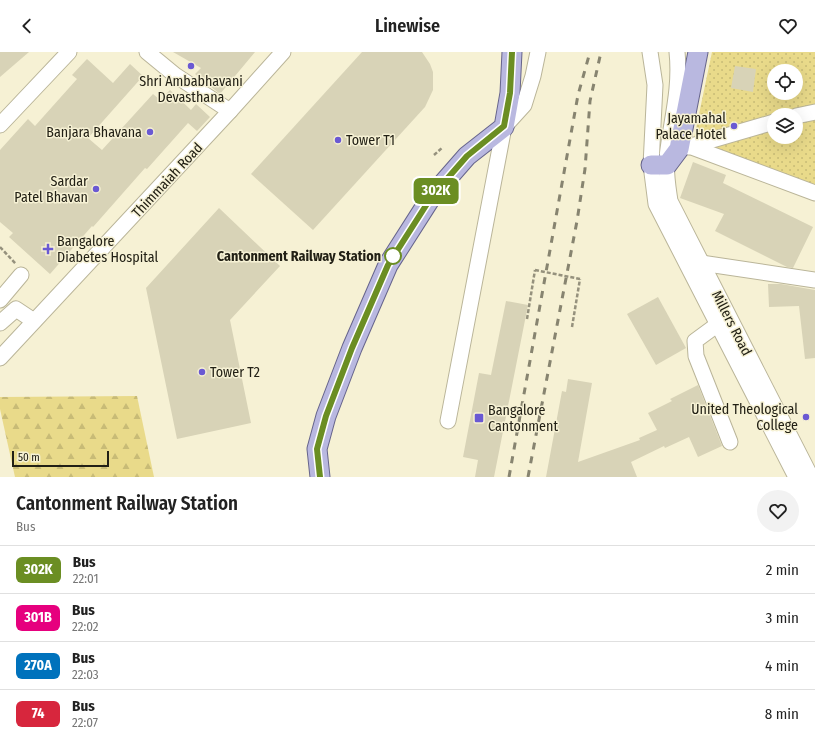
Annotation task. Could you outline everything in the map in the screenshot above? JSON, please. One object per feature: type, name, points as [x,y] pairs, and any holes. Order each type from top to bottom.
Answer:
[{"type":"main road","points":[[320,477],[317,449],[326,416],[352,348],[388,265],[432,196],[467,156],[504,126],[510,93],[512,52]]},
{"type":"main road","points":[[659,165],[684,148],[698,52]]},
{"type":"street","points":[[0,126],[69,52]]},
{"type":"street","points":[[147,52],[175,75],[230,111]]},
{"type":"street","name":"Thimmaiah Road","points":[[0,358],[283,52]]},
{"type":"street","points":[[448,421],[504,126],[524,105],[533,76],[538,52]]},
{"type":"street","points":[[650,52],[656,85],[659,165]]},
{"type":"street","points":[[659,165],[676,98],[678,67],[677,52]]},
{"type":"street","points":[[803,115],[815,112]]},
{"type":"street","points":[[684,148],[767,124]]},
{"type":"street","points":[[684,148],[815,193]]},
{"type":"street","name":"Millers Road","points":[[659,165],[670,201],[704,268],[723,320],[796,477]]},
{"type":"street","name":"Millers Road","points":[[659,165],[656,204],[811,477]]},
{"type":"street","points":[[704,268],[815,280]]},
{"type":"street","points":[[704,268],[815,287]]},
{"type":"street","points":[[1,297],[21,275]]},
{"type":"street","points":[[0,323],[16,309],[34,322]]},
{"type":"street","points":[[723,320],[695,341],[696,356],[730,442]]},
{"type":"path","points":[[434,155],[443,147]]},
{"type":"path","points":[[0,247],[16,264],[21,275]]},
{"type":"path","points":[[527,318],[535,270],[580,279],[572,327]]},
{"type":"green space","points":[[712,52],[815,52],[815,109],[803,112],[803,108],[767,108],[767,117],[693,143]]},
{"type":"green space","points":[[815,117],[815,190],[698,146],[767,129],[767,144],[803,144],[803,120]]},
{"type":"green space","points":[[137,396],[154,477],[15,477],[0,409],[0,397]]},
{"type":"building","points":[[0,52],[29,52],[0,77]]},
{"type":"building","points":[[173,52],[255,52],[220,94],[195,74],[201,68]]},
{"type":"building","name":"Tower T1","points":[[362,52],[422,52],[430,64],[433,72],[433,90],[425,107],[313,230],[251,174]]},
{"type":"building","points":[[87,59],[113,83],[130,64],[143,76],[88,138],[102,150],[153,94],[160,100],[170,90],[191,110],[196,104],[210,117],[197,131],[188,123],[147,169],[145,168],[50,274],[9,237],[13,233],[0,222],[0,150],[28,119],[35,126],[77,79],[72,75]]},
{"type":"building","points":[[735,66],[756,69],[753,92],[731,88]]},
{"type":"building","points":[[693,162],[726,175],[723,183],[813,227],[793,268],[787,267],[715,231],[724,214],[680,198]]},
{"type":"building","name":"Tower T2","points":[[219,208],[280,266],[230,320],[251,423],[177,439],[146,288]]},
{"type":"building","points":[[768,284],[781,284],[815,290],[815,358],[805,359],[799,306],[769,307]]},
{"type":"building","points":[[658,297],[686,348],[656,365],[627,314]]},
{"type":"building","points":[[506,301],[528,305],[494,477],[475,477],[478,460],[463,457],[479,373],[491,375]]},
{"type":"building","points":[[568,379],[592,383],[578,462],[640,440],[639,438],[657,430],[648,413],[672,401],[670,399],[698,385],[722,446],[698,457],[689,437],[665,448],[664,446],[631,462],[637,477],[546,477],[562,391],[566,392]]},
{"type":"railway","points":[[509,477],[578,95],[590,52]]},
{"type":"railway","points":[[528,477],[577,221],[585,169],[590,101],[601,52]]},
{"type":"bus line","name":"302K","points":[[320,477],[317,449],[326,416],[352,348],[388,265],[432,196],[467,156],[504,126],[510,93],[512,52]]},
{"type":"place","name":"Shri Ambabhavani Devasthana","points":[[191,66]]},
{"type":"place","name":"Jayamahal Palace Hotel","points":[[734,126]]},
{"type":"place","name":"Banjara Bhavana","points":[[150,132]]},
{"type":"place","name":"Tower T1","points":[[338,140]]},
{"type":"place","name":"Sardar Patel Bhavan","points":[[96,189]]},
{"type":"place","name":"Bangalore Diabetes Hospital","points":[[48,249]]},
{"type":"place","name":"Cantonment Railway Station","points":[[393,256]]},
{"type":"place","name":"Tower T2","points":[[202,372]]},
{"type":"place","name":"United Theological College","points":[[806,417]]},
{"type":"place","name":"Bangalore Cantonment","points":[[479,418]]}]
